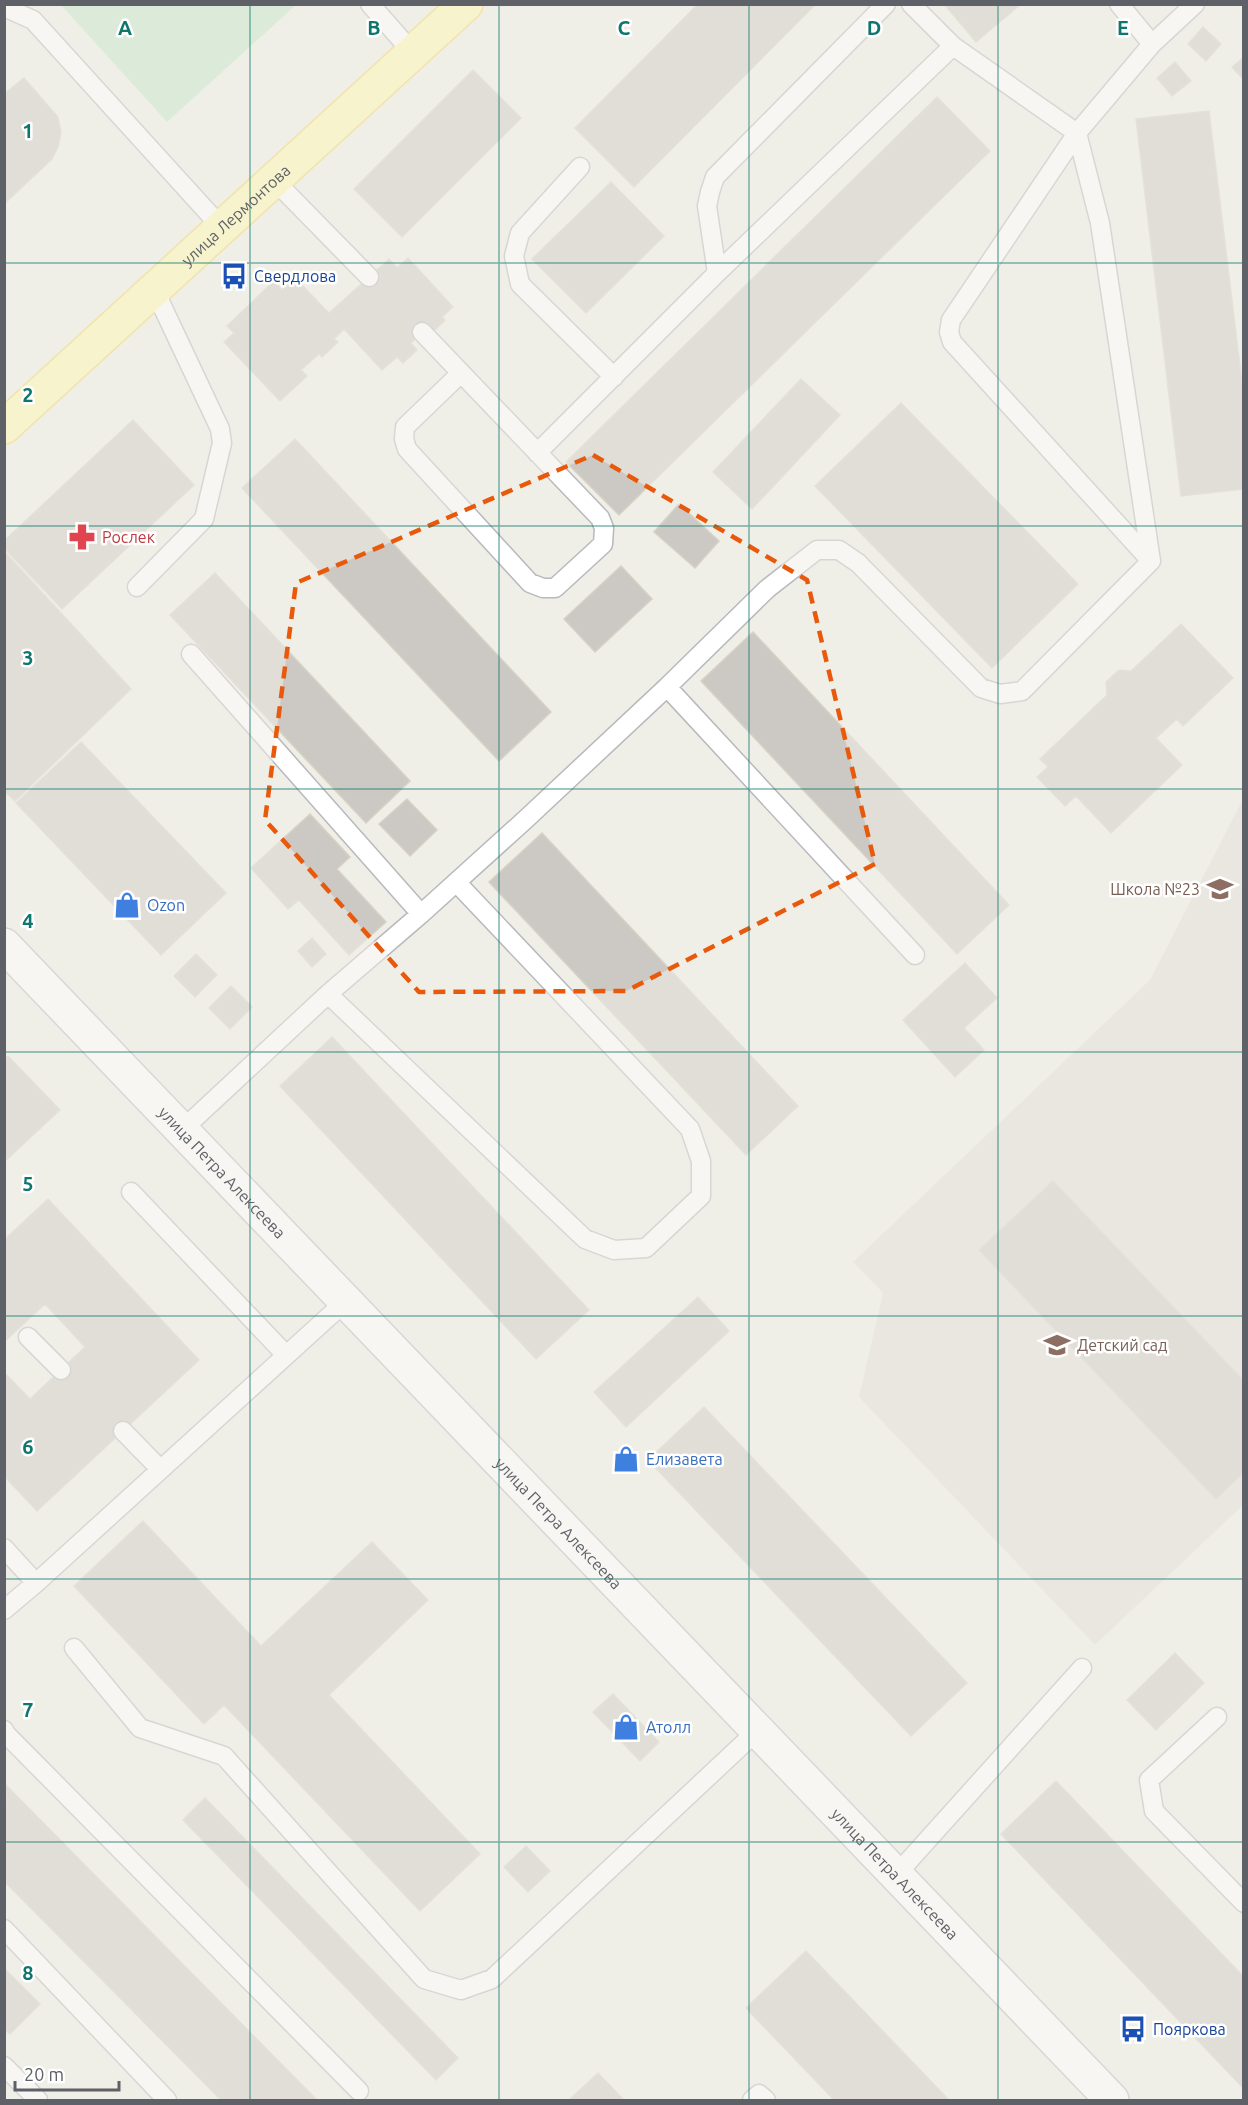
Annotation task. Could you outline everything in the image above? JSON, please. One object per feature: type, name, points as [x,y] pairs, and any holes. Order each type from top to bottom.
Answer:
[{"type":"main road","name":"улица Лермонтова","points":[[4,427],[223,229],[466,4]]},
{"type":"main road","name":"улица Петра Алексеева","points":[[4,945],[1112,2100]]},
{"type":"lane","points":[[370,4],[413,53]]},
{"type":"lane","points":[[717,273],[707,206],[715,177],[886,4]]},
{"type":"lane","points":[[911,4],[953,46],[1077,133],[1100,223],[1151,561]]},
{"type":"lane","points":[[1119,4],[1152,44]]},
{"type":"lane","points":[[1151,561],[952,342],[949,332],[951,320],[1077,133],[1152,44],[1195,4]]},
{"type":"lane","points":[[4,7],[33,20],[223,229]]},
{"type":"lane","points":[[537,453],[717,273],[953,46]]},
{"type":"lane","points":[[580,167],[520,233],[514,256],[520,284],[614,377]]},
{"type":"lane","points":[[274,181],[369,277]]},
{"type":"lane","points":[[137,587],[204,519],[222,443],[219,429],[155,291]]},
{"type":"lane","points":[[422,332],[461,372],[537,453],[600,518],[604,528],[603,544],[555,588],[543,588],[531,583],[407,449],[404,439],[405,426],[461,372]]},
{"type":"lane","points":[[183,1129],[328,994],[457,883],[667,687],[767,589],[817,550],[839,550],[858,563],[981,688],[1000,694],[1022,691],[1151,561]]},
{"type":"lane","points":[[191,654],[422,914]]},
{"type":"lane","points":[[667,687],[915,955]]},
{"type":"lane","points":[[328,994],[585,1239],[614,1250],[646,1248],[700,1196],[701,1161],[690,1130],[457,883]]},
{"type":"lane","points":[[131,1192],[286,1355]]},
{"type":"lane","points":[[4,1610],[346,1301]]},
{"type":"lane","points":[[28,1337],[61,1370]]},
{"type":"lane","points":[[123,1431],[160,1469]]},
{"type":"lane","points":[[4,1548],[36,1583]]},
{"type":"lane","points":[[74,1648],[140,1728],[224,1756],[424,1979],[461,1990],[492,1979],[757,1731]]},
{"type":"lane","points":[[896,1875],[1082,1668]]},
{"type":"lane","points":[[1216,1717],[1149,1780],[1154,1811],[1244,1903]]},
{"type":"lane","points":[[5,1733],[359,2091]]},
{"type":"lane","points":[[4,1929],[168,2100]]},
{"type":"lane","points":[[4,2066],[38,2100]]},
{"type":"lane","points":[[752,2100],[759,2094],[766,2100]]},
{"type":"highlighted area","points":[[593,455],[807,580],[875,864],[626,991],[419,992],[265,820],[296,583]]},
{"type":"shaded area","name":"Детский сад","points":[[1243,799],[1243,1505],[1095,1645],[859,1397],[883,1293],[853,1262],[1150,980]]},
{"type":"green space","points":[[61,5],[296,5],[167,122]]},
{"type":"building","points":[[698,4],[816,4],[634,187],[575,128]]},
{"type":"building","points":[[944,4],[1021,4],[976,42]]},
{"type":"building","points":[[1203,27],[1221,44],[1206,61],[1188,44]]},
{"type":"building","points":[[1244,57],[1244,80],[1232,67]]},
{"type":"building","points":[[1175,62],[1191,81],[1172,96],[1157,78]]},
{"type":"building","points":[[473,70],[521,118],[402,237],[354,189]]},
{"type":"building","points":[[24,78],[58,117],[61,133],[52,159],[4,204],[4,94]]},
{"type":"building","points":[[937,97],[990,151],[619,515],[566,462]]},
{"type":"building","points":[[1209,111],[1244,399],[1244,489],[1181,496],[1136,119]]},
{"type":"building","points":[[611,182],[664,236],[586,313],[532,259]]},
{"type":"building","points":[[408,258],[453,307],[442,317],[445,320],[434,331],[429,326],[411,343],[417,350],[403,363],[397,357],[382,370],[344,329],[334,339],[338,342],[322,357],[319,354],[301,370],[307,376],[280,401],[224,342],[234,333],[227,326],[274,281],[282,290],[295,278],[329,313],[389,259],[397,268]]},
{"type":"building","points":[[801,379],[840,415],[752,509],[713,472]]},
{"type":"building","points":[[901,403],[1078,584],[992,668],[815,486]]},
{"type":"building","points":[[133,420],[194,485],[62,609],[4,548],[4,541]]},
{"type":"building","points":[[295,439],[551,712],[499,761],[242,488]]},
{"type":"building","points":[[679,504],[719,541],[695,568],[654,532]]},
{"type":"building","points":[[4,551],[131,689],[15,801],[4,791]]},
{"type":"building","points":[[621,566],[652,599],[595,652],[564,619]]},
{"type":"building","points":[[215,573],[410,781],[366,823],[170,615]]},
{"type":"building","points":[[1181,624],[1233,678],[1183,726],[1177,719],[1156,738],[1182,765],[1111,833],[1076,796],[1065,806],[1037,777],[1048,767],[1040,759],[1107,695],[1106,682],[1119,670],[1131,671]]},
{"type":"building","points":[[753,632],[1009,905],[957,954],[701,681]]},
{"type":"building","points":[[81,742],[226,893],[161,955],[16,803]]},
{"type":"building","points":[[407,799],[437,830],[410,856],[379,824]]},
{"type":"building","points":[[310,814],[350,857],[337,869],[386,922],[349,955],[299,900],[288,909],[251,868]]},
{"type":"building","points":[[542,833],[798,1106],[746,1155],[489,882]]},
{"type":"building","points":[[312,938],[326,954],[312,967],[298,951]]},
{"type":"building","points":[[196,954],[217,975],[195,997],[174,976]]},
{"type":"building","points":[[965,963],[997,998],[964,1028],[984,1050],[955,1077],[903,1020]]},
{"type":"building","points":[[231,986],[252,1007],[230,1029],[209,1008]]},
{"type":"building","points":[[332,1037],[589,1310],[536,1359],[280,1086]]},
{"type":"building","points":[[8,1056],[60,1110],[4,1162],[4,1059]]},
{"type":"building","points":[[1053,1181],[1244,1381],[1244,1472],[1216,1499],[979,1250]]},
{"type":"building","points":[[48,1199],[199,1360],[37,1511],[4,1476],[4,1372],[30,1399],[85,1347],[45,1304],[4,1342],[4,1240]]},
{"type":"building","points":[[698,1297],[729,1331],[626,1427],[594,1392]]},
{"type":"building","points":[[704,1407],[967,1683],[911,1736],[648,1460]]},
{"type":"building","name":"Елизавета","points":[[625,1449],[637,1460],[626,1470],[615,1459]]},
{"type":"building","points":[[143,1521],[261,1646],[372,1542],[428,1600],[329,1695],[480,1854],[420,1911],[224,1705],[204,1724],[74,1586]]},
{"type":"building","points":[[1175,1653],[1204,1683],[1156,1730],[1127,1700]]},
{"type":"building","name":"Атолл","points":[[613,1694],[659,1742],[640,1761],[593,1712]]},
{"type":"building","points":[[1056,1781],[1244,1977],[1244,2089],[1001,1834]]},
{"type":"building","points":[[6,1785],[317,2100],[221,2100],[4,1881]]},
{"type":"building","points":[[205,1798],[458,2058],[436,2080],[183,1820]]},
{"type":"building","points":[[526,1846],[550,1871],[528,1892],[504,1867]]},
{"type":"building","points":[[806,1951],[949,2100],[834,2100],[746,2008]]},
{"type":"building","points":[[4,1968],[40,2004],[10,2034],[4,2029]]},
{"type":"building","points":[[598,2073],[624,2100],[569,2100]]},
{"type":"place","name":"Свердлова","points":[[234,276]]},
{"type":"place","name":"Рослек","points":[[82,537]]},
{"type":"place","name":"Школа №23","points":[[1220,889]]},
{"type":"place","name":"Ozon","points":[[127,905]]},
{"type":"place","name":"Детский сад","points":[[1057,1345]]},
{"type":"place","name":"Елизавета","points":[[626,1459]]},
{"type":"place","name":"Атолл","points":[[626,1727]]},
{"type":"place","name":"Пояркова","points":[[1133,2029]]}]
